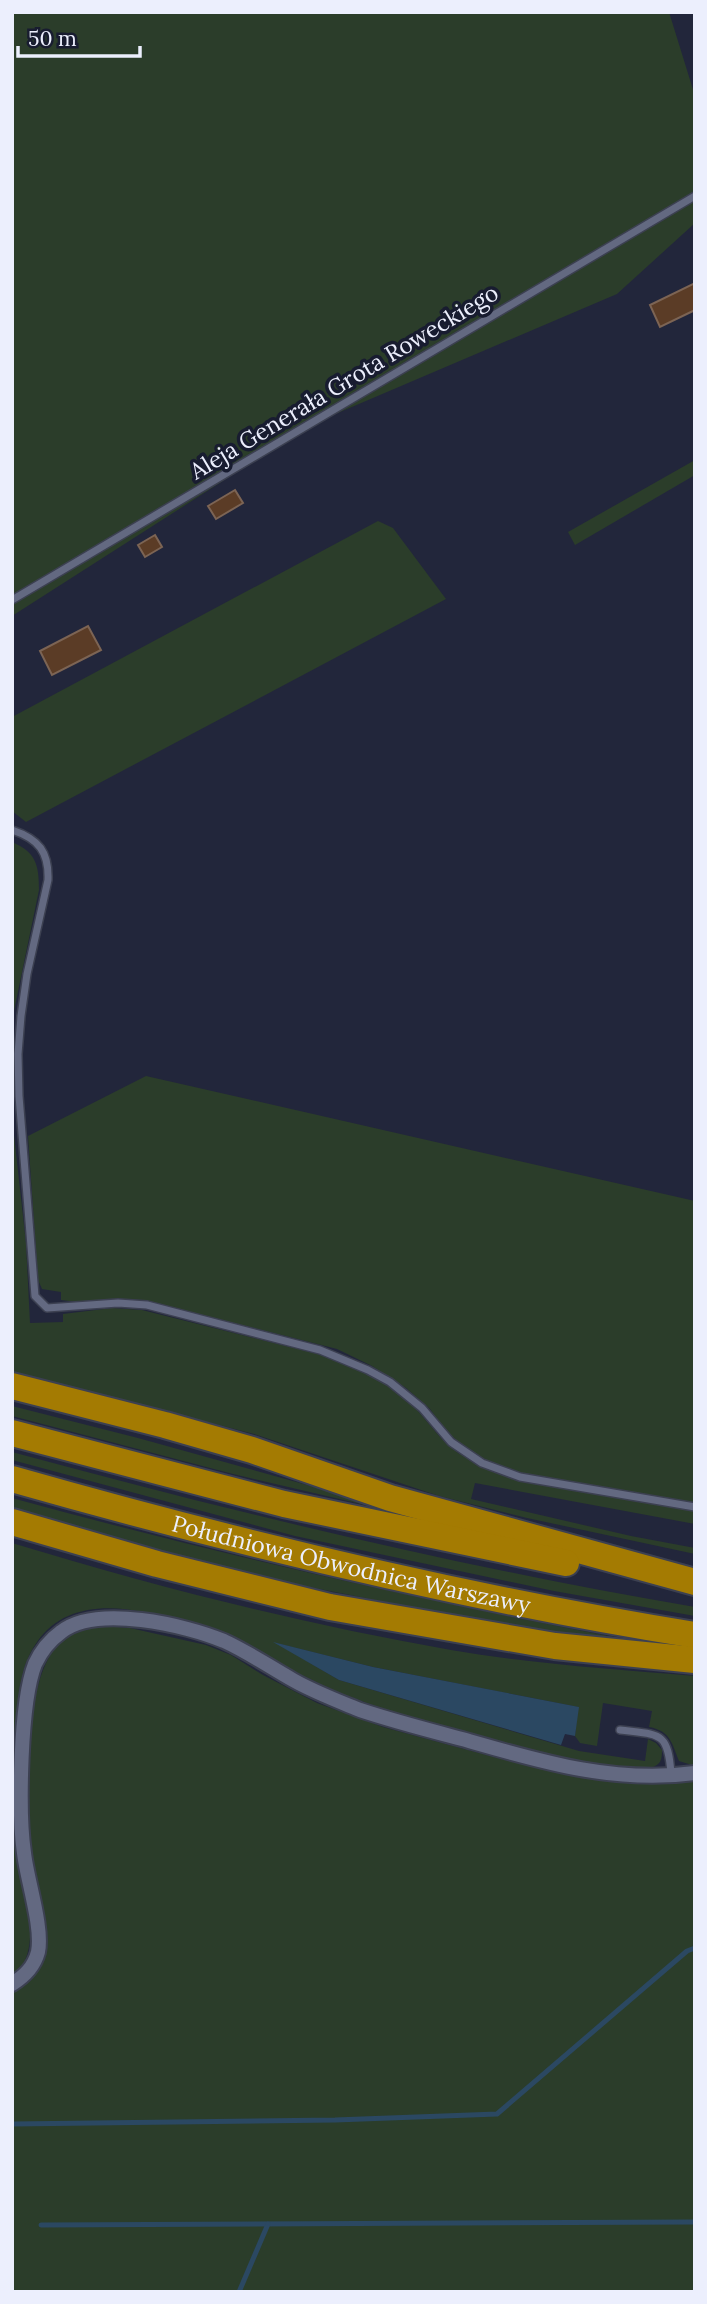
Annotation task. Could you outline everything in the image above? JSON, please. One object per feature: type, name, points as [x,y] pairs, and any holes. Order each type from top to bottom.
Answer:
[{"type":"highway","points":[[12,1386],[190,1432],[305,1467],[390,1498],[695,1581]]},
{"type":"highway","name":"Południowa Obwodnica Warszawy","points":[[12,1433],[284,1504],[502,1552],[695,1587]]},
{"type":"highway","name":"Południowa Obwodnica Warszawy","points":[[12,1479],[288,1552],[491,1598],[695,1635]]},
{"type":"highway","points":[[12,1522],[157,1564],[330,1607],[555,1646],[695,1660]]},
{"type":"street","points":[[12,1984],[23,1977],[32,1966],[39,1944],[22,1836],[23,1760],[30,1680],[36,1663],[48,1644],[65,1629],[80,1621],[96,1618],[130,1619],[198,1632],[225,1642],[327,1697],[362,1710],[554,1766],[603,1774],[695,1773]]},
{"type":"lane","name":"Aleja Generała Grota Roweckiego","points":[[12,600],[695,196]]},
{"type":"lane","points":[[12,830],[29,836],[38,844],[45,854],[49,868],[20,1016],[18,1054],[35,1296],[47,1308],[118,1303],[147,1305],[320,1350],[390,1382],[422,1408],[450,1442],[482,1463],[520,1477],[695,1507]]},
{"type":"lane","points":[[620,1730],[660,1737],[667,1743],[671,1775]]},
{"type":"green space","points":[[12,12],[669,12],[695,96],[695,223],[617,294],[312,424],[12,616]]},
{"type":"green space","points":[[695,460],[695,475],[575,545],[568,532]]},
{"type":"green space","points":[[378,521],[393,528],[446,599],[26,822],[12,811],[12,717]]},
{"type":"green space","points":[[12,842],[26,850],[34,860],[39,890],[14,1011],[12,1034]]},
{"type":"green space","points":[[146,1076],[695,1201],[695,1503],[524,1475],[486,1460],[462,1445],[444,1429],[430,1409],[406,1388],[372,1366],[337,1349],[143,1300],[77,1302],[61,1300],[61,1292],[42,1289],[38,1280],[28,1136]]},
{"type":"green space","points":[[12,1117],[26,1243],[30,1323],[63,1322],[63,1314],[112,1308],[142,1310],[334,1358],[388,1385],[418,1411],[458,1453],[499,1474],[695,1510],[695,1524],[475,1483],[471,1499],[695,1548],[695,1554],[439,1496],[254,1434],[12,1372]]},
{"type":"green space","points":[[12,1406],[379,1505],[378,1508],[233,1474],[12,1416]]},
{"type":"green space","points":[[12,1452],[352,1538],[523,1575],[695,1607],[695,1616],[554,1591],[295,1536],[12,1460]]},
{"type":"green space","points":[[12,1498],[325,1576],[640,1642],[548,1634],[289,1583],[201,1562],[12,1508]]},
{"type":"green space","points":[[12,1543],[230,1603],[395,1640],[512,1659],[695,1676],[695,1766],[679,1761],[666,1735],[649,1727],[652,1711],[603,1703],[597,1746],[580,1743],[575,1736],[578,1707],[373,1667],[276,1643],[339,1680],[579,1751],[645,1761],[648,1739],[662,1750],[660,1762],[650,1768],[596,1764],[526,1749],[379,1707],[316,1682],[234,1643],[189,1625],[144,1612],[102,1609],[65,1617],[37,1642],[23,1671],[20,1687],[14,1826],[30,1938],[26,1959],[12,1975]]},
{"type":"green space","points":[[104,1626],[130,1628],[206,1645],[231,1655],[317,1703],[383,1727],[505,1760],[612,1782],[643,1784],[695,1779],[695,2292],[12,2292],[12,1993],[30,1981],[39,1970],[45,1957],[47,1939],[31,1847],[28,1787],[31,1721],[45,1666],[56,1647],[72,1635]]},
{"type":"water","points":[[273,1642],[373,1667],[579,1707],[575,1736],[565,1734],[561,1745],[339,1680]]},
{"type":"building","points":[[695,283],[695,310],[660,327],[650,305]]},
{"type":"building","points":[[235,490],[243,503],[216,519],[208,506]]},
{"type":"building","points":[[155,535],[162,547],[145,557],[138,545]]},
{"type":"building","points":[[88,626],[101,650],[52,675],[40,651]]},
{"type":"waterway","points":[[12,2124],[335,2120],[497,2114],[687,1951],[695,1948]]},
{"type":"waterway","points":[[41,2225],[695,2222]]},
{"type":"waterway","points":[[239,2292],[268,2224]]}]
